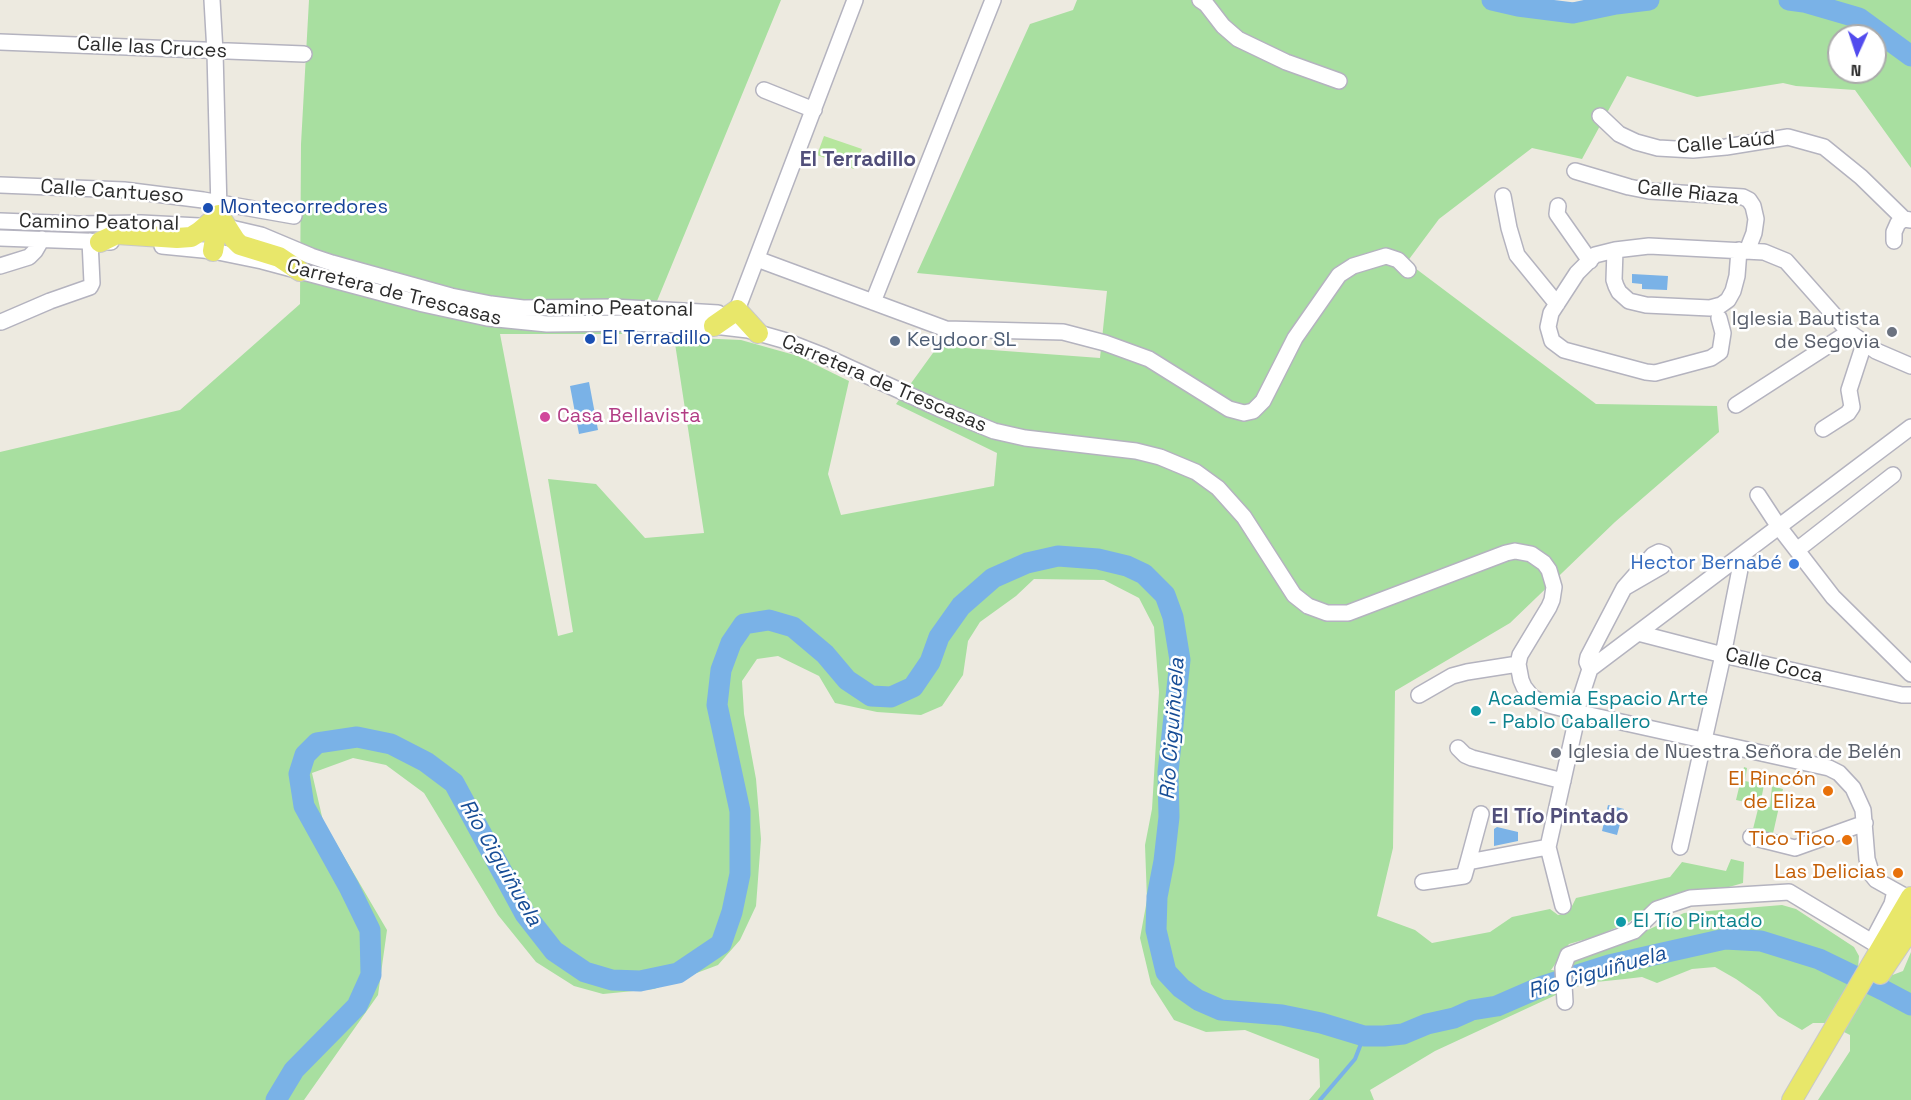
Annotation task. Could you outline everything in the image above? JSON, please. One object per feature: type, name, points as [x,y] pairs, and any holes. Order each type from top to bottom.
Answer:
[{"type":"main road","points":[[95,241],[117,234],[191,237],[223,215]]},
{"type":"main road","points":[[213,251],[223,215]]},
{"type":"main road","points":[[223,215],[229,232],[240,245],[279,257],[300,271]]},
{"type":"main road","points":[[723,316],[758,333]]},
{"type":"main road","points":[[1805,1100],[1906,901]]},
{"type":"main road","points":[[1879,957],[1911,927]]},
{"type":"main road","points":[[1792,1100],[1837,1034]]},
{"type":"street","points":[[212,0],[223,215]]},
{"type":"street","points":[[723,316],[757,259],[855,0]]},
{"type":"street","points":[[873,302],[993,0]]},
{"type":"street","points":[[1200,0],[1238,39],[1286,62],[1339,81]]},
{"type":"street","name":"Calle las Cruces","points":[[0,42],[304,54]]},
{"type":"street","points":[[764,90],[814,110]]},
{"type":"street","name":"Calle Laúd","points":[[1600,116],[1619,134],[1658,148],[1693,150],[1788,137],[1824,147],[1861,177],[1907,220],[1895,227],[1894,240]]},
{"type":"street","name":"Calle Riaza","points":[[1575,171],[1649,191],[1743,197],[1753,206],[1756,219],[1754,233],[1743,250],[1728,300],[1716,308],[1646,305],[1629,301],[1624,298],[1614,280],[1615,250]]},
{"type":"street","name":"Calle Cantueso","points":[[0,185],[124,190],[223,215],[294,216]]},
{"type":"street","points":[[1503,196],[1517,255],[1557,304]]},
{"type":"street","points":[[1558,206],[1557,214],[1590,261]]},
{"type":"street","name":"Camino Peatonal","points":[[223,215],[261,235],[311,256],[451,296],[523,308],[614,307],[723,316]]},
{"type":"street","name":"Camino Peatonal","points":[[0,221],[199,226]]},
{"type":"street","name":"Carretera de Trescasas","points":[[0,238],[95,241],[213,251],[262,261],[455,312],[509,321],[547,324],[627,323],[723,316],[758,333],[824,356],[940,409],[994,430],[1025,438],[1136,451],[1183,466],[1205,478],[1234,505],[1256,534],[1294,595],[1318,611],[1348,613],[1506,553],[1515,551],[1531,554],[1544,563],[1549,570],[1553,579],[1553,594],[1549,607],[1523,648],[1518,664]]},
{"type":"street","points":[[0,266],[29,257],[42,239]]},
{"type":"street","points":[[1,322],[90,287],[93,283],[95,241]]},
{"type":"street","points":[[1719,318],[1723,333],[1720,352],[1711,358],[1655,373],[1570,353],[1559,348],[1552,341],[1548,327],[1551,312],[1577,273],[1595,255],[1649,246],[1764,252],[1786,261],[1849,332],[1864,344],[1911,366]]},
{"type":"street","points":[[757,259],[946,329],[1063,332],[1105,343],[1149,359],[1229,409],[1244,413],[1253,411],[1263,401],[1295,338],[1339,275],[1353,266],[1386,256],[1398,260],[1408,270]]},
{"type":"street","points":[[1736,405],[1849,332]]},
{"type":"street","points":[[1823,429],[1852,407],[1849,390],[1864,344]]},
{"type":"street","points":[[1590,669],[1911,427]]},
{"type":"street","points":[[1797,550],[1893,476]]},
{"type":"street","points":[[1758,495],[1843,609],[1911,674]]},
{"type":"street","points":[[1680,847],[1705,740],[1743,554]]},
{"type":"street","points":[[1563,906],[1548,848],[1577,713],[1590,669],[1588,658],[1624,588]]},
{"type":"street","name":"Calle Coca","points":[[1638,633],[1723,655],[1902,695],[1911,695]]},
{"type":"street","points":[[1419,695],[1452,676],[1518,664],[1524,687],[1532,697],[1545,704],[1829,768],[1839,773],[1853,788],[1863,810],[1869,871],[1876,880],[1906,901]]},
{"type":"street","points":[[1458,748],[1472,758],[1563,781]]},
{"type":"street","points":[[1424,882],[1464,876],[1481,814]]},
{"type":"street","points":[[1751,837],[1795,848],[1865,823]]},
{"type":"street","points":[[1468,862],[1548,848]]},
{"type":"street","points":[[1564,997],[1563,968],[1568,955],[1634,931],[1657,909],[1690,898],[1789,892],[1879,957]]},
{"type":"green space","points":[[309,0],[781,0],[657,301],[635,334],[500,334],[558,636],[573,632],[548,479],[596,484],[645,538],[704,533],[674,337],[741,340],[798,356],[849,381],[828,474],[841,515],[994,486],[997,453],[896,404],[938,346],[1100,358],[1107,291],[917,273],[1030,24],[1073,10],[1077,0],[1512,0],[1582,5],[1584,1],[1589,0],[1911,0],[1911,168],[1855,90],[1783,83],[1697,97],[1627,76],[1582,159],[1532,148],[1439,219],[1407,262],[1596,404],[1717,406],[1719,432],[1615,522],[1510,623],[1395,691],[1393,848],[1377,916],[1415,930],[1432,943],[1490,932],[1512,917],[1550,909],[1558,915],[1569,912],[1576,898],[1670,877],[1682,862],[1726,871],[1731,859],[1744,862],[1743,883],[1729,887],[1704,889],[1653,903],[1629,922],[1597,936],[1569,944],[1551,970],[1565,971],[1567,965],[1582,955],[1620,943],[1684,913],[1782,905],[1796,909],[1854,947],[1859,956],[1858,969],[1882,979],[1903,971],[1911,952],[1911,1100],[1818,1100],[1850,1051],[1850,1035],[1826,1023],[1813,1023],[1802,1030],[1778,1016],[1760,996],[1715,967],[1692,969],[1657,983],[1642,977],[1596,982],[1571,988],[1435,1051],[1370,1090],[1374,1100],[1309,1100],[1320,1087],[1319,1059],[1245,1030],[1206,1032],[1174,1020],[1151,984],[1140,938],[1147,900],[1145,845],[1152,809],[1159,692],[1154,627],[1139,598],[1104,580],[1034,579],[1016,596],[980,622],[968,641],[963,675],[942,706],[921,715],[877,712],[835,703],[819,676],[778,656],[757,659],[742,681],[744,714],[756,779],[761,839],[756,906],[740,940],[718,965],[654,989],[603,994],[574,986],[536,962],[498,915],[424,793],[386,765],[353,758],[312,773],[323,821],[387,930],[378,995],[304,1100],[0,1100],[0,452],[180,410],[300,304],[301,144]]},
{"type":"green space","points":[[824,136],[862,149],[854,169],[817,155]]},
{"type":"green space","points":[[1744,767],[1747,768],[1745,781],[1764,785],[1760,805],[1770,807],[1772,786],[1783,789],[1772,838],[1752,833],[1759,805],[1736,800]]},
{"type":"water","points":[[1632,274],[1668,276],[1667,290],[1642,289],[1642,284],[1632,283]]},
{"type":"water","points":[[589,382],[598,430],[579,434],[570,386]]},
{"type":"water","points":[[1608,805],[1624,809],[1617,835],[1602,831]]},
{"type":"water","points":[[1497,827],[1518,832],[1518,841],[1494,846],[1494,829]]},
{"type":"waterway","points":[[1492,0],[1518,6],[1573,13],[1649,0]]},
{"type":"waterway","points":[[1789,0],[1859,18],[1911,56]]},
{"type":"waterway","name":"Río Ciguiñuela","points":[[276,1100],[294,1070],[357,1006],[371,975],[370,930],[304,806],[299,774],[305,755],[317,743],[357,737],[391,744],[426,762],[454,783],[525,914],[554,951],[585,972],[612,980],[640,981],[678,973],[721,944],[732,912],[740,874],[740,811],[717,705],[721,670],[731,643],[744,624],[769,620],[793,627],[825,654],[847,680],[871,696],[891,697],[913,687],[930,662],[939,637],[961,606],[993,578],[1027,563],[1058,556],[1098,559],[1127,566],[1144,574],[1165,595],[1173,617],[1180,660],[1168,772],[1169,817],[1157,897],[1156,930],[1166,972],[1181,988],[1198,1000],[1221,1010],[1282,1015],[1321,1023],[1364,1036],[1403,1034],[1472,1010],[1497,1006],[1543,986],[1609,965],[1725,939],[1761,941],[1819,959],[1911,1005]]},
{"type":"waterway","points":[[1320,1100],[1355,1059],[1364,1036]]},
{"type":"place","name":"Montecorredores","points":[[208,208]]},
{"type":"place","name":"Iglesia Bautista de Segovia","points":[[1892,332]]},
{"type":"place","name":"El Terradillo","points":[[590,339]]},
{"type":"place","name":"Keydoor SL","points":[[895,341]]},
{"type":"place","name":"Casa Bellavista","points":[[545,417]]},
{"type":"place","name":"Hector Bernabé","points":[[1794,564]]},
{"type":"place","name":"Academia Espacio Arte - Pablo Caballero","points":[[1476,711]]},
{"type":"place","name":"Iglesia de Nuestra Señora de Belén","points":[[1556,753]]},
{"type":"place","name":"El Rincón de Eliza","points":[[1828,791]]},
{"type":"place","name":"Tico Tico","points":[[1847,840]]},
{"type":"place","name":"Las Delicias","points":[[1898,873]]},
{"type":"place","name":"El Tío Pintado","points":[[1621,922]]},
{"type":"district","name":"El Terradillo","points":[[858,160]]},
{"type":"district","name":"El Tío Pintado","points":[[1560,817]]}]
